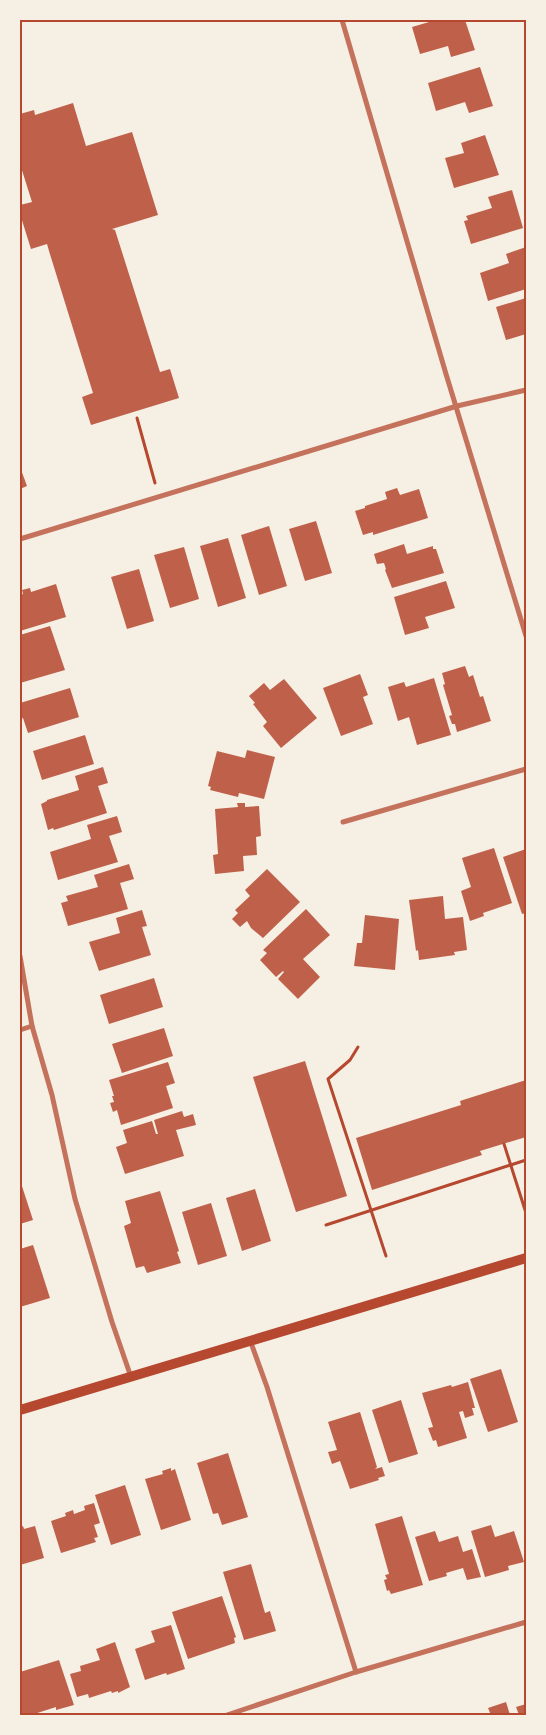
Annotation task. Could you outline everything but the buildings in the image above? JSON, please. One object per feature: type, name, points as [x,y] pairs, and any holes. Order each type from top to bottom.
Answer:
[{"type":"main road","points":[[20,1410],[526,1258]]},
{"type":"street","points":[[342,20],[526,636]]},
{"type":"street","points":[[20,539],[457,406],[526,390]]},
{"type":"street","points":[[343,822],[526,769]]},
{"type":"street","points":[[20,956],[32,1026],[52,1095],[75,1199],[131,1378]]},
{"type":"street","points":[[20,1030],[32,1026]]},
{"type":"street","points":[[250,1340],[267,1387],[356,1672]]},
{"type":"street","points":[[227,1715],[356,1672],[526,1622]]},
{"type":"path","points":[[137,418],[159,497]]},
{"type":"path","points":[[358,1047],[350,1060],[328,1079],[386,1256]]},
{"type":"path","points":[[504,1144],[526,1213]]},
{"type":"path","points":[[326,1225],[526,1160]]}]
